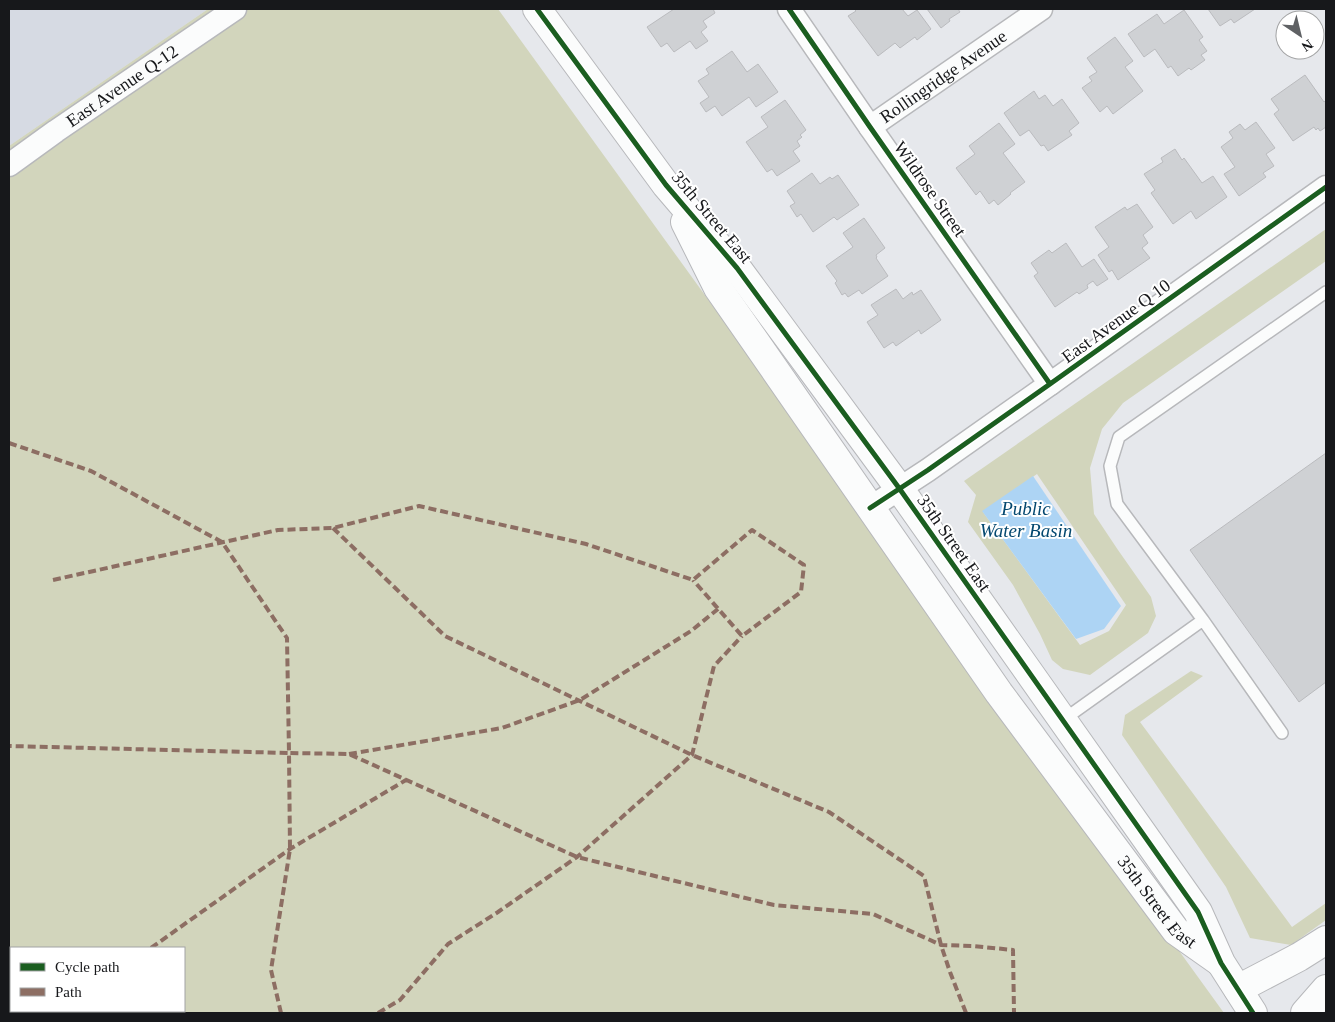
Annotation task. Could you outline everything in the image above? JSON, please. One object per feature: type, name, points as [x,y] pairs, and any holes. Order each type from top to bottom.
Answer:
[{"type":"main road","name":"35th Street East","points":[[536,9],[666,185],[737,268],[899,488],[1198,912],[1221,963],[1253,1013]]},
{"type":"main road","name":"35th Street East","points":[[666,185],[718,288],[999,694],[1176,931],[1221,963]]},
{"type":"main road","points":[[924,585],[947,597],[1038,720],[1048,726],[1063,720]]},
{"type":"main road","points":[[1238,989],[1294,960],[1326,940]]},
{"type":"main road","points":[[1305,1013],[1326,989]]},
{"type":"street","name":"East Avenue Q-12","points":[[9,166],[56,131],[235,9]]},
{"type":"street","name":"Wildrose Street","points":[[789,9],[1050,384]]},
{"type":"street","name":"Rollingridge Avenue","points":[[870,127],[1041,9]]},
{"type":"street","name":"East Avenue Q 10","points":[[870,508],[1050,384],[1326,187]]},
{"type":"lane","points":[[1282,733],[1203,620],[1117,504],[1110,466],[1119,437],[1326,292]]},
{"type":"lane","points":[[1063,720],[1203,620]]},
{"type":"shaded area","points":[[9,9],[208,9],[9,146]]},
{"type":"green space","points":[[208,9],[498,9],[1224,1013],[9,1013],[9,146]]},
{"type":"green space","points":[[1326,229],[1326,261],[1123,403],[1102,429],[1090,468],[1094,514],[1151,597],[1156,616],[1148,633],[1090,675],[1063,669],[1052,660],[1013,585],[968,522],[976,495],[964,481]],"holes":[[[1037,474],[1126,605],[1109,631],[1080,645],[983,512]]]},
{"type":"green space","points":[[1191,671],[1203,676],[1140,722],[1292,927],[1326,903],[1326,920],[1291,945],[1250,938],[1226,887],[1122,735],[1125,715]]},
{"type":"water","name":"Public Water Basin","points":[[1033,476],[1121,606],[1104,629],[1076,639],[982,511]]},
{"type":"building","points":[[674,9],[713,9],[715,13],[703,21],[707,27],[701,32],[708,41],[696,49],[690,41],[674,52],[667,43],[661,47],[647,27]]},
{"type":"building","points":[[854,9],[902,9],[908,16],[917,10],[931,29],[917,40],[915,37],[900,48],[895,43],[878,56],[848,16],[856,11]]},
{"type":"building","points":[[927,9],[958,9],[960,12],[949,19],[950,21],[941,28]]},
{"type":"building","points":[[1208,9],[1255,9],[1234,23],[1231,19],[1220,26]]},
{"type":"building","points":[[1184,10],[1203,37],[1199,40],[1207,51],[1201,55],[1205,60],[1178,76],[1171,66],[1168,68],[1155,49],[1144,57],[1128,34],[1157,14],[1164,24]]},
{"type":"building","points":[[1115,37],[1133,61],[1125,67],[1143,91],[1113,114],[1107,106],[1100,112],[1082,88],[1092,81],[1089,77],[1097,72],[1087,58]]},
{"type":"building","points":[[732,51],[747,72],[758,64],[778,92],[756,107],[749,97],[722,116],[715,106],[706,112],[700,103],[709,97],[698,81],[709,74],[706,69]]},
{"type":"building","points":[[1305,75],[1324,102],[1326,100],[1326,127],[1320,131],[1314,127],[1293,141],[1274,114],[1279,110],[1271,99]]},
{"type":"building","points":[[1034,91],[1039,99],[1045,95],[1053,106],[1062,99],[1079,123],[1069,131],[1072,135],[1048,151],[1044,145],[1041,146],[1029,130],[1020,136],[1004,113]]},
{"type":"building","points":[[785,100],[806,130],[797,141],[800,146],[793,151],[800,161],[777,176],[772,169],[767,172],[746,142],[768,127],[761,117]]},
{"type":"building","points":[[1256,122],[1275,148],[1266,154],[1274,166],[1263,173],[1266,177],[1239,196],[1224,174],[1235,167],[1221,147],[1233,138],[1229,132],[1240,124],[1245,130]]},
{"type":"building","points":[[999,123],[1015,144],[1003,153],[1025,182],[998,205],[994,200],[989,204],[980,191],[976,195],[956,168],[975,154],[969,146]]},
{"type":"building","points":[[1175,149],[1202,183],[1213,176],[1227,197],[1196,219],[1191,211],[1173,224],[1151,193],[1155,190],[1144,174],[1163,162],[1161,158]]},
{"type":"building","points":[[812,173],[820,184],[830,177],[832,179],[838,175],[859,205],[837,220],[834,217],[813,232],[801,214],[797,217],[790,206],[795,203],[787,191]]},
{"type":"building","points":[[1137,204],[1153,227],[1143,235],[1148,243],[1142,248],[1150,258],[1118,280],[1112,270],[1109,272],[1098,255],[1109,247],[1095,227],[1125,207],[1127,210]]},
{"type":"building","points":[[864,218],[885,248],[876,255],[876,258],[888,276],[862,294],[859,290],[848,297],[845,293],[842,295],[835,283],[837,281],[826,266],[853,247],[843,233]]},
{"type":"building","points":[[1066,243],[1082,267],[1094,259],[1108,279],[1097,286],[1093,281],[1087,285],[1088,288],[1079,294],[1077,292],[1055,307],[1034,276],[1038,273],[1031,263],[1049,250],[1052,253]]},
{"type":"building","points":[[896,289],[903,299],[912,292],[913,295],[921,290],[941,320],[921,334],[919,330],[896,346],[893,342],[884,348],[867,322],[878,315],[871,305]]},
{"type":"building","points":[[1326,453],[1326,682],[1299,702],[1190,550]]},
{"type":"marked path","points":[[9,443],[91,471],[222,542],[287,638],[289,753],[9,746]]},
{"type":"marked path","points":[[53,580],[278,530],[333,528],[419,506],[586,544],[693,580],[752,530],[804,565],[801,592],[742,636],[693,580]]},
{"type":"marked path","points":[[333,528],[445,636],[692,755],[829,812],[924,876],[941,945],[966,1013]]},
{"type":"marked path","points":[[349,754],[502,728],[580,700],[691,631],[718,609]]},
{"type":"marked path","points":[[378,1013],[400,1000],[448,944],[577,857],[692,755],[714,666],[742,636]]},
{"type":"marked path","points":[[281,1013],[271,970],[290,849],[289,753],[349,754],[577,857],[774,905],[873,914],[941,945],[1013,950],[1014,1013]]},
{"type":"marked path","points":[[152,947],[290,849],[406,780]]},
{"type":"cycle path","points":[[537,9],[666,185],[737,268],[899,488],[1198,912],[1221,963],[1253,1013]]},
{"type":"cycle path","points":[[789,9],[1050,384]]},
{"type":"cycle path","points":[[870,508],[928,470],[1326,187]]}]
